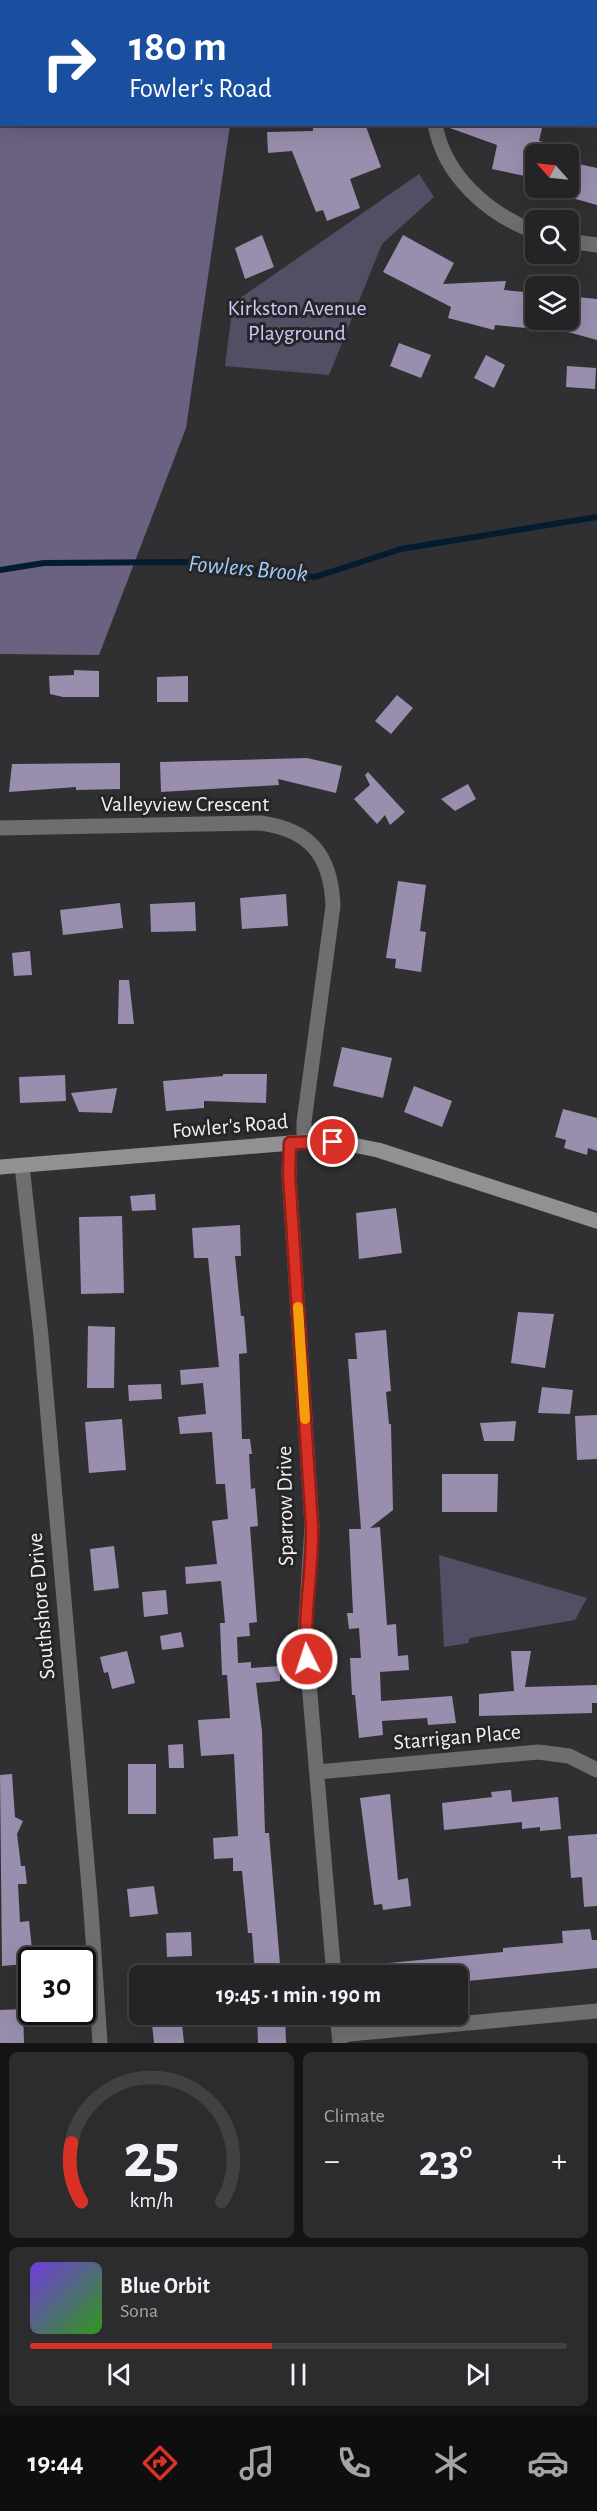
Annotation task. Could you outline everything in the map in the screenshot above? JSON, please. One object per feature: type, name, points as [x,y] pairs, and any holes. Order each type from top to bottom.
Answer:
[{"type":"street","points":[[436,126],[447,159],[465,184],[488,207],[514,224],[525,228]]},
{"type":"street","points":[[579,243],[597,245]]},
{"type":"street","name":"Valleyview Crescent","points":[[0,828],[261,823],[289,829],[309,842],[326,864],[330,877],[333,906],[304,1122],[297,1142]]},
{"type":"street","name":"Fowler's Road","points":[[0,1167],[297,1142],[333,1142],[370,1148],[597,1221]]},
{"type":"street","name":"Sparrow Drive","points":[[297,1142],[289,1174],[312,1526],[305,1636],[333,1965]]},
{"type":"street","name":"Southshore Drive","points":[[22,1166],[41,1336],[100,2043]]},
{"type":"street","name":"Starrigan Place","points":[[317,1772],[538,1752],[569,1756],[597,1770]]},
{"type":"street","points":[[339,2039],[597,2011]]},
{"type":"green space","name":"Kirkston Avenue Playground","points":[[419,174],[434,197],[382,244],[329,375],[225,366],[233,303]]},
{"type":"green space","points":[[439,1555],[587,1598],[575,1620],[470,1638],[468,1643],[444,1647]]},
{"type":"shaded area","points":[[0,126],[230,126],[186,428],[99,655],[0,654]]},
{"type":"building","points":[[313,126],[366,126],[381,167],[350,179],[360,208],[327,221],[323,210],[316,212],[292,151],[268,153],[267,132],[313,131]]},
{"type":"building","points":[[447,126],[534,126],[542,128],[539,141],[552,144],[525,144],[525,176],[492,169],[497,145]]},
{"type":"building","points":[[579,164],[597,168],[597,205],[572,198],[579,198]]},
{"type":"building","points":[[262,235],[274,267],[245,279],[235,248]]},
{"type":"building","points":[[403,235],[454,263],[443,284],[506,281],[504,290],[525,292],[525,328],[495,325],[494,330],[448,318],[451,307],[383,272]]},
{"type":"building","points":[[579,297],[597,299],[597,340],[568,332],[568,330],[579,330]]},
{"type":"building","points":[[399,343],[431,355],[421,378],[390,366]]},
{"type":"building","points":[[486,355],[505,365],[494,388],[474,378]]},
{"type":"building","points":[[567,366],[596,368],[595,389],[566,387]]},
{"type":"building","points":[[74,670],[99,671],[99,697],[63,697],[50,694],[49,676],[74,675]]},
{"type":"building","points":[[188,676],[188,702],[157,702],[157,677]]},
{"type":"building","points":[[397,695],[413,708],[391,734],[375,721]]},
{"type":"building","points":[[307,758],[342,766],[336,793],[278,779],[279,785],[161,792],[160,762]]},
{"type":"building","points":[[120,763],[120,789],[76,790],[76,787],[9,792],[12,764]]},
{"type":"building","points":[[368,772],[405,812],[390,825],[385,815],[377,824],[354,799],[370,785],[365,775]]},
{"type":"building","points":[[468,784],[476,799],[455,811],[441,799]]},
{"type":"building","points":[[398,881],[426,885],[420,931],[426,932],[421,972],[395,968],[396,959],[386,958]]},
{"type":"building","points":[[286,894],[288,926],[242,929],[240,898]]},
{"type":"building","points":[[195,902],[196,931],[151,932],[150,904]]},
{"type":"building","points":[[120,903],[123,928],[63,935],[60,910]]},
{"type":"building","points":[[30,951],[32,975],[14,976],[12,953]]},
{"type":"building","points":[[119,980],[129,980],[134,1024],[118,1024]]},
{"type":"building","points":[[342,1047],[392,1058],[383,1098],[333,1086]]},
{"type":"building","points":[[223,1074],[267,1074],[266,1103],[204,1101],[204,1108],[166,1111],[163,1081],[223,1076]]},
{"type":"building","points":[[65,1075],[66,1101],[20,1103],[19,1077]]},
{"type":"building","points":[[414,1086],[452,1101],[442,1127],[404,1112]]},
{"type":"building","points":[[117,1088],[112,1113],[79,1112],[71,1093]]},
{"type":"building","points":[[563,1109],[597,1118],[597,1151],[588,1148],[587,1155],[564,1148],[566,1140],[555,1137]]},
{"type":"building","points":[[155,1194],[156,1210],[132,1211],[130,1196]]},
{"type":"building","points":[[396,1208],[402,1253],[359,1259],[356,1213]]},
{"type":"building","points":[[122,1216],[124,1293],[81,1294],[79,1217]]},
{"type":"building","points":[[240,1225],[241,1256],[235,1256],[247,1353],[239,1354],[242,1439],[250,1439],[251,1489],[255,1488],[258,1526],[250,1527],[257,1622],[249,1623],[250,1636],[237,1637],[238,1663],[251,1662],[251,1668],[280,1666],[280,1681],[256,1683],[262,1731],[265,1833],[269,1833],[280,1965],[254,1965],[252,1933],[248,1933],[242,1871],[233,1871],[233,1858],[214,1859],[213,1838],[238,1836],[234,1754],[201,1756],[198,1720],[230,1718],[227,1675],[222,1675],[220,1623],[225,1623],[221,1581],[186,1584],[185,1567],[217,1564],[212,1521],[228,1519],[225,1484],[216,1484],[212,1432],[180,1434],[178,1417],[206,1414],[203,1383],[181,1385],[180,1370],[219,1367],[208,1258],[194,1258],[192,1228]]},
{"type":"building","points":[[518,1312],[554,1314],[545,1368],[511,1363]]},
{"type":"building","points":[[88,1326],[115,1327],[114,1388],[87,1388]]},
{"type":"building","points":[[386,1330],[391,1391],[386,1392],[389,1424],[391,1424],[393,1510],[370,1528],[380,1527],[387,1625],[396,1624],[398,1656],[408,1655],[409,1670],[380,1672],[381,1701],[452,1696],[456,1723],[428,1725],[427,1718],[382,1721],[383,1735],[359,1738],[355,1695],[352,1695],[350,1658],[361,1658],[359,1628],[349,1629],[347,1613],[353,1613],[349,1529],[361,1529],[348,1359],[357,1359],[355,1333]]},
{"type":"building","points":[[161,1384],[162,1399],[129,1401],[128,1385]]},
{"type":"building","points":[[542,1387],[573,1390],[570,1414],[538,1413]]},
{"type":"building","points":[[597,1415],[597,1459],[577,1460],[575,1416]]},
{"type":"building","points":[[122,1419],[126,1470],[89,1473],[85,1422]]},
{"type":"building","points":[[516,1421],[514,1441],[484,1441],[480,1423]]},
{"type":"building","points":[[442,1474],[498,1474],[497,1512],[442,1512]]},
{"type":"building","points":[[114,1546],[119,1588],[94,1591],[90,1549]]},
{"type":"building","points":[[166,1590],[168,1614],[144,1617],[142,1592]]},
{"type":"building","points":[[181,1632],[184,1647],[162,1650],[160,1636]]},
{"type":"building","points":[[127,1651],[135,1683],[112,1689],[108,1672],[104,1673],[100,1657]]},
{"type":"building","points":[[511,1651],[531,1651],[525,1687],[597,1685],[597,1703],[592,1703],[592,1713],[479,1716],[479,1694],[514,1691]]},
{"type":"building","points":[[183,1744],[184,1768],[169,1768],[168,1745]]},
{"type":"building","points":[[128,1764],[156,1764],[156,1814],[128,1814]]},
{"type":"building","points":[[12,1774],[15,1817],[23,1821],[17,1834],[21,1866],[25,1866],[27,1884],[18,1884],[20,1922],[29,1921],[32,1947],[18,1947],[18,1965],[2,1966],[0,1775]]},
{"type":"building","points":[[511,1790],[512,1802],[558,1797],[561,1829],[540,1831],[540,1827],[522,1829],[522,1822],[444,1830],[442,1803],[492,1797],[491,1792]]},
{"type":"building","points":[[390,1794],[398,1880],[408,1878],[411,1906],[383,1910],[382,1904],[374,1905],[360,1798]]},
{"type":"building","points":[[597,1834],[597,1906],[584,1907],[582,1877],[571,1878],[568,1836]]},
{"type":"building","points":[[154,1886],[158,1914],[130,1917],[127,1889]]},
{"type":"building","points":[[590,1929],[592,1940],[597,1940],[597,1968],[468,1981],[468,1965],[368,1965],[503,1952],[503,1948],[563,1943],[562,1931]]},
{"type":"building","points":[[191,1932],[192,1956],[167,1957],[166,1933]]},
{"type":"building","points":[[18,2009],[18,2025],[23,2025],[24,2043],[0,2043],[0,2010]]},
{"type":"building","points":[[152,2025],[182,2025],[184,2043],[154,2043]]},
{"type":"building","points":[[257,2025],[285,2025],[286,2043],[258,2043]]},
{"type":"waterway","name":"Fowlers Brook","points":[[0,570],[44,563],[190,562],[315,577],[401,549],[597,517]]},
{"type":"slow traffic","points":[[298,1307],[305,1419]]},
{"type":"route","points":[[307,1659],[304,1618],[311,1562],[312,1526],[289,1174],[290,1143],[333,1142]]}]
